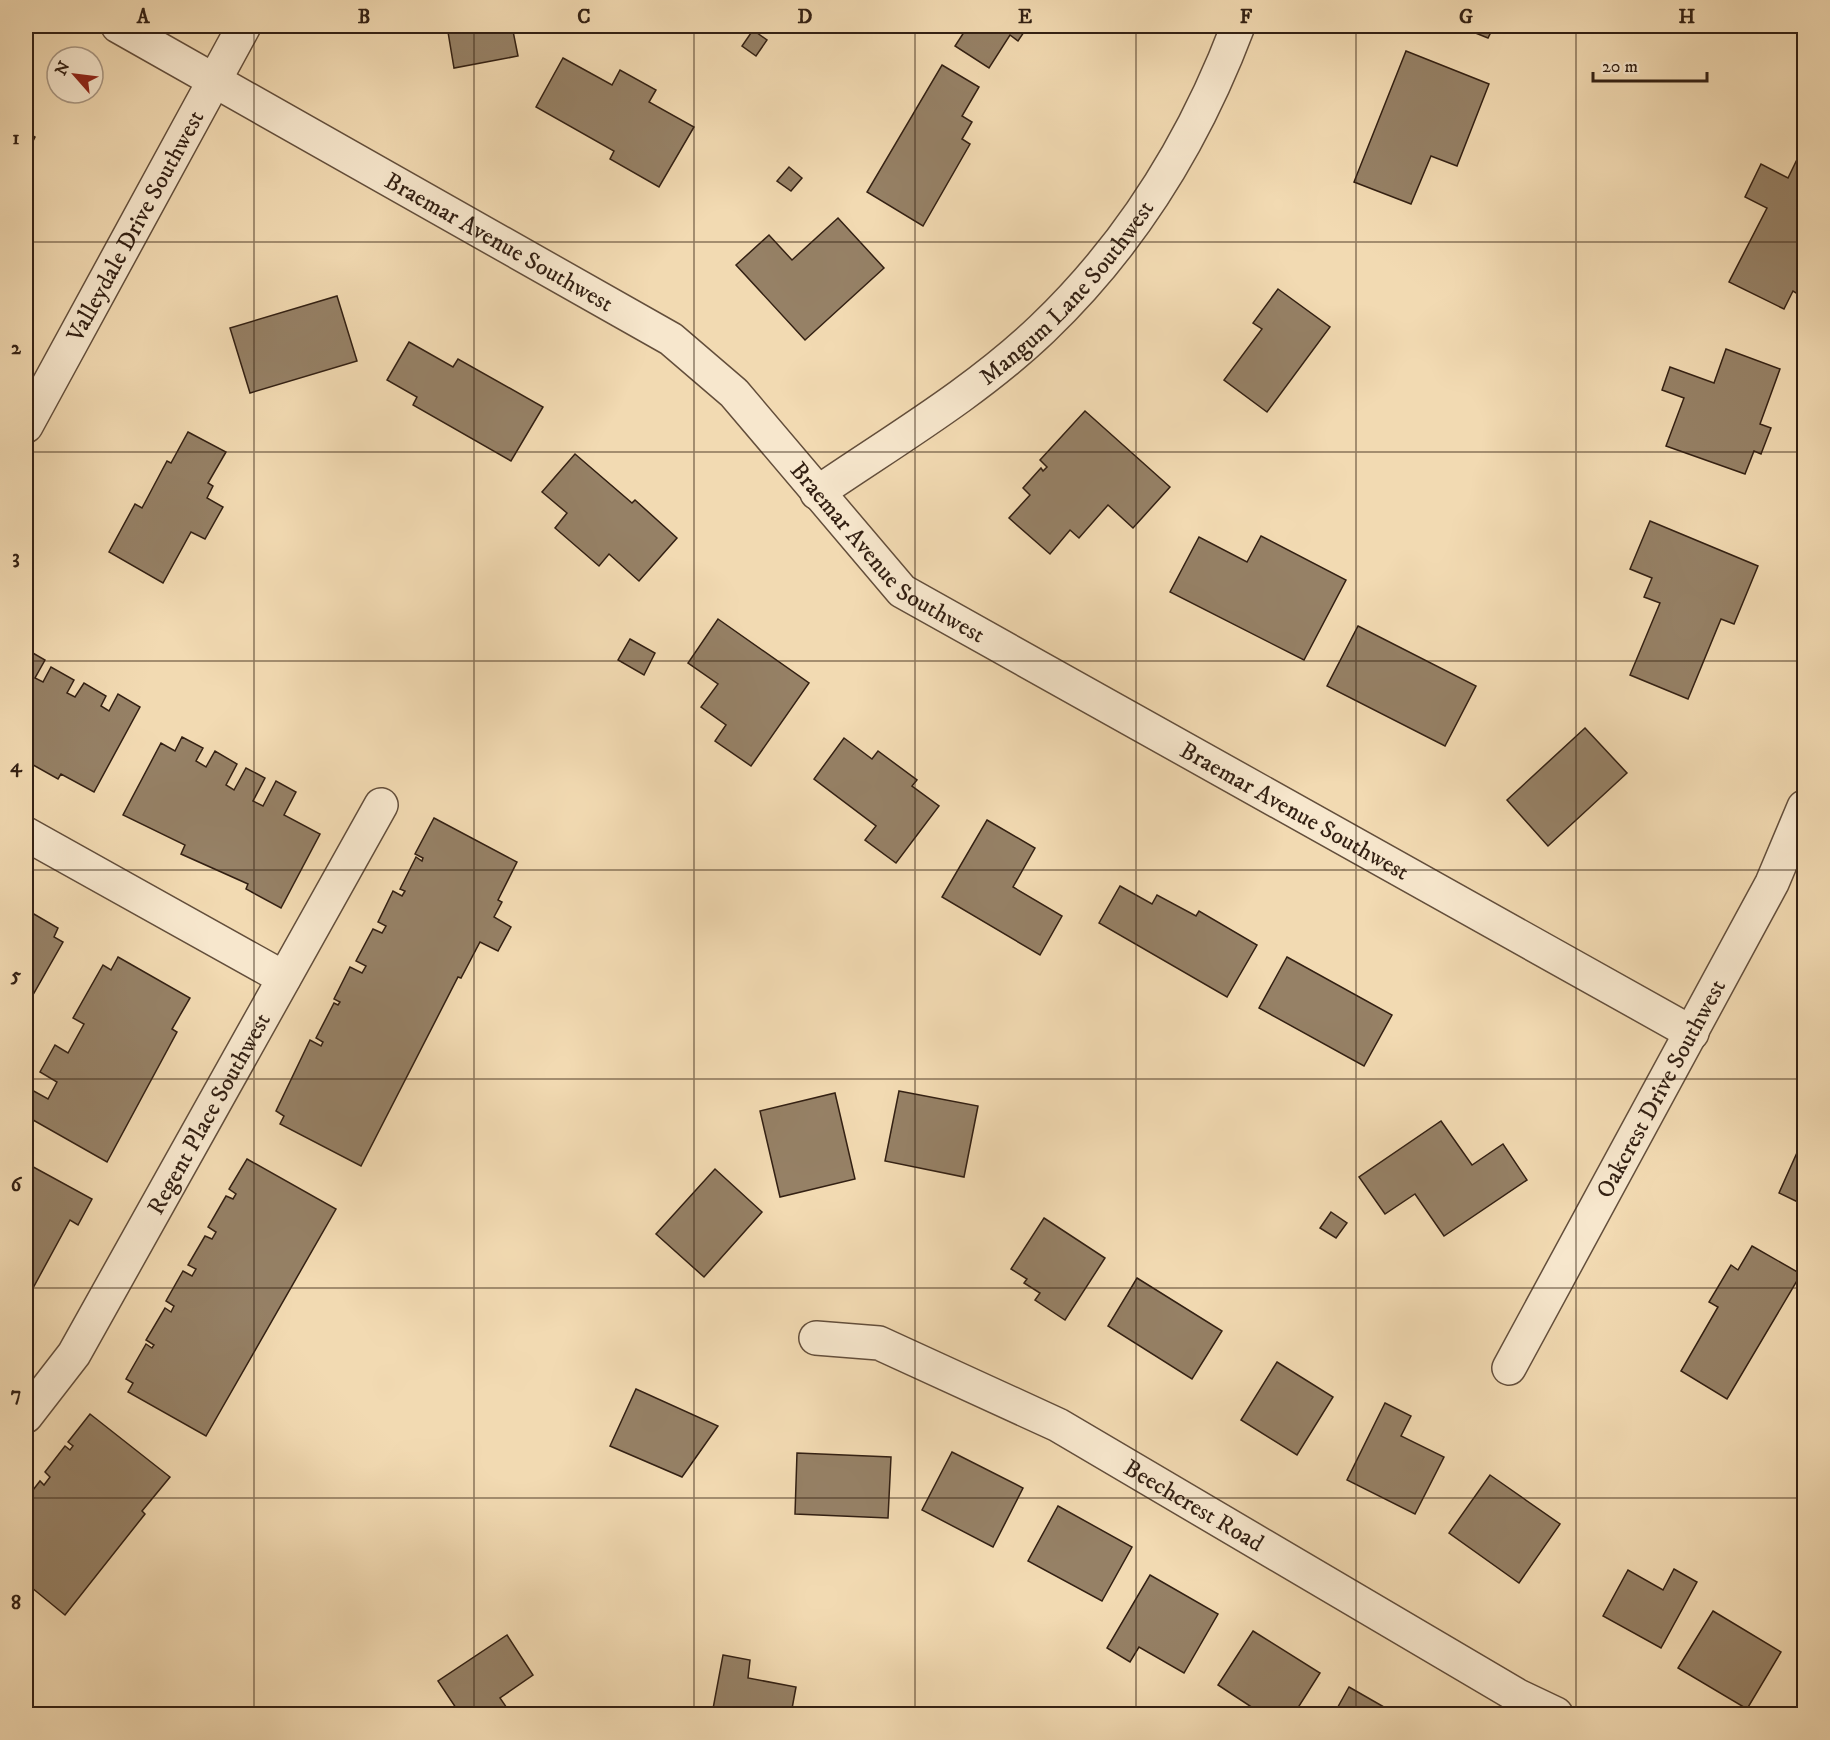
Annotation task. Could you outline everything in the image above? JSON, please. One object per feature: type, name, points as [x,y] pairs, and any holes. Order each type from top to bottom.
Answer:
[{"type":"street","name":"Braemar Avenue Southwest","points":[[118,26],[671,339],[734,393],[902,591],[1692,1033]]},
{"type":"street","name":"Valleydale Drive Southwest","points":[[26,426],[244,26]]},
{"type":"street","name":"Mangum Lane Southwest","points":[[817,493],[974,386],[1042,329],[1119,246],[1176,162],[1221,72],[1238,26]]},
{"type":"street","name":"Regent Place Southwest","points":[[26,1416],[74,1354],[381,805]]},
{"type":"street","name":"Oakcrest Drive Southwest","points":[[1509,1368],[1772,883],[1804,807]]},
{"type":"street","points":[[26,834],[284,978]]},
{"type":"street","name":"Beechcrest Road","points":[[816,1338],[879,1343],[1058,1425],[1513,1705],[1556,1714]]},
{"type":"building","points":[[447,26],[512,26],[518,56],[454,68]]},
{"type":"building","points":[[968,26],[1028,26],[1018,41],[1010,35],[989,68],[955,46]]},
{"type":"building","points":[[1458,26],[1494,26],[1488,38]]},
{"type":"building","points":[[753,30],[767,40],[756,56],[742,46]]},
{"type":"building","points":[[1406,51],[1489,84],[1457,166],[1431,156],[1411,204],[1354,182]]},
{"type":"building","points":[[563,58],[612,85],[620,70],[656,90],[649,102],[694,127],[659,187],[610,159],[614,151],[536,107]]},
{"type":"building","points":[[942,65],[979,87],[962,116],[972,122],[962,139],[970,144],[923,226],[867,192]]},
{"type":"building","points":[[26,132],[35,137],[26,155]]},
{"type":"building","points":[[1803,147],[1804,288],[1801,296],[1793,291],[1784,309],[1729,282],[1767,208],[1745,197],[1761,164],[1788,178]]},
{"type":"building","points":[[789,167],[802,178],[791,191],[777,181]]},
{"type":"building","points":[[838,218],[884,268],[805,340],[736,265],[769,235],[792,260]]},
{"type":"building","points":[[1278,289],[1330,327],[1267,412],[1224,380],[1262,329],[1253,323]]},
{"type":"building","points":[[337,296],[357,361],[250,393],[230,328]]},
{"type":"building","points":[[409,342],[453,367],[458,359],[543,407],[511,461],[413,405],[417,397],[387,380]]},
{"type":"building","points":[[1726,349],[1780,369],[1760,424],[1771,428],[1761,454],[1754,451],[1745,474],[1666,446],[1684,398],[1662,390],[1670,367],[1714,383]]},
{"type":"building","points":[[1085,411],[1170,487],[1133,528],[1108,505],[1079,538],[1070,530],[1050,554],[1009,518],[1030,495],[1023,488],[1041,468],[1043,471],[1047,467],[1040,460]]},
{"type":"building","points":[[188,432],[226,452],[208,483],[213,486],[207,498],[223,507],[205,539],[191,532],[163,583],[109,552],[135,504],[142,508],[167,461],[171,463]]},
{"type":"building","points":[[575,454],[632,503],[635,500],[677,538],[639,581],[609,554],[599,566],[555,528],[567,513],[542,492]]},
{"type":"building","points":[[1650,521],[1758,566],[1734,624],[1721,619],[1688,699],[1630,675],[1660,603],[1644,597],[1652,578],[1630,569]]},
{"type":"building","points":[[1261,536],[1346,580],[1304,660],[1170,592],[1199,537],[1247,562]]},
{"type":"building","points":[[718,619],[809,683],[751,766],[715,741],[726,725],[701,707],[718,684],[688,663]]},
{"type":"building","points":[[1358,626],[1476,686],[1445,746],[1327,686]]},
{"type":"building","points":[[630,639],[655,653],[644,675],[618,660]]},
{"type":"building","points":[[26,649],[45,660],[35,678],[43,682],[51,667],[74,680],[67,693],[75,697],[84,683],[106,696],[101,706],[109,711],[118,694],[140,707],[94,792],[61,774],[58,779],[28,762],[26,764]]},
{"type":"building","points":[[1585,728],[1627,773],[1548,846],[1507,800]]},
{"type":"building","points":[[182,737],[203,748],[196,761],[206,767],[215,751],[237,764],[226,785],[234,790],[246,768],[265,778],[253,801],[263,806],[276,781],[296,792],[284,815],[320,834],[281,908],[246,889],[248,884],[181,854],[185,845],[123,815],[161,743],[175,751]]},
{"type":"building","points":[[844,738],[872,759],[878,751],[917,780],[912,786],[939,806],[896,863],[865,840],[876,826],[814,779]]},
{"type":"building","points":[[434,818],[517,862],[498,900],[502,902],[494,917],[511,927],[498,951],[480,942],[461,978],[458,977],[361,1166],[280,1124],[284,1116],[276,1111],[310,1040],[321,1046],[323,1042],[316,1038],[334,1003],[338,1005],[340,1002],[334,999],[350,967],[362,973],[366,966],[356,961],[373,929],[382,933],[386,926],[378,922],[393,891],[402,896],[405,891],[400,889],[416,857],[422,861],[423,858],[415,854]]},
{"type":"building","points":[[987,820],[1035,848],[1013,887],[1062,916],[1040,955],[942,897]]},
{"type":"building","points":[[1120,886],[1152,904],[1157,895],[1196,916],[1199,911],[1257,945],[1227,997],[1099,923]]},
{"type":"building","points":[[27,910],[58,928],[54,937],[63,942],[26,1007]]},
{"type":"building","points":[[118,957],[190,998],[172,1029],[177,1032],[107,1162],[26,1116],[26,1102],[32,1090],[48,1099],[57,1082],[40,1072],[55,1045],[68,1053],[84,1024],[73,1018],[103,965],[111,970]]},
{"type":"building","points":[[1287,957],[1392,1015],[1364,1066],[1259,1008]]},
{"type":"building","points":[[899,1091],[978,1106],[964,1177],[885,1161]]},
{"type":"building","points":[[835,1093],[855,1179],[780,1197],[760,1111]]},
{"type":"building","points":[[1441,1121],[1472,1165],[1503,1144],[1527,1180],[1444,1236],[1415,1194],[1385,1214],[1359,1177]]},
{"type":"building","points":[[1804,1137],[1804,1205],[1779,1193]]},
{"type":"building","points":[[247,1159],[336,1209],[206,1436],[128,1392],[133,1383],[126,1379],[146,1344],[152,1348],[154,1345],[146,1340],[165,1308],[171,1312],[174,1306],[166,1301],[183,1271],[192,1276],[196,1269],[188,1265],[205,1236],[212,1239],[216,1232],[208,1227],[226,1196],[233,1199],[236,1194],[229,1189]]},
{"type":"building","points":[[26,1163],[92,1199],[78,1225],[70,1220],[26,1301]]},
{"type":"building","points":[[715,1169],[762,1212],[704,1277],[656,1234]]},
{"type":"building","points":[[1331,1212],[1347,1223],[1336,1238],[1320,1228]]},
{"type":"building","points":[[1044,1218],[1105,1258],[1065,1320],[1035,1300],[1040,1293],[1024,1283],[1027,1279],[1011,1269]]},
{"type":"building","points":[[1752,1246],[1801,1274],[1727,1399],[1681,1371],[1718,1307],[1709,1302],[1731,1265],[1738,1270]]},
{"type":"building","points":[[1137,1278],[1222,1331],[1192,1379],[1108,1326]]},
{"type":"building","points":[[1277,1362],[1333,1397],[1297,1455],[1241,1420]]},
{"type":"building","points":[[636,1389],[718,1426],[682,1477],[610,1446]]},
{"type":"building","points":[[1385,1403],[1411,1416],[1401,1436],[1444,1457],[1415,1514],[1347,1480]]},
{"type":"building","points":[[90,1414],[170,1477],[142,1511],[145,1514],[65,1615],[26,1583],[26,1499],[40,1481],[44,1485],[50,1477],[45,1472],[65,1446],[70,1450],[73,1446],[68,1442]]},
{"type":"building","points":[[952,1452],[1023,1488],[993,1547],[922,1510]]},
{"type":"building","points":[[797,1453],[891,1457],[888,1518],[795,1514]]},
{"type":"building","points":[[1490,1475],[1560,1524],[1519,1583],[1449,1533]]},
{"type":"building","points":[[1058,1506],[1132,1547],[1102,1601],[1028,1561]]},
{"type":"building","points":[[1674,1569],[1697,1582],[1661,1648],[1603,1616],[1628,1570],[1663,1590]]},
{"type":"building","points":[[1150,1575],[1218,1614],[1184,1673],[1139,1647],[1130,1662],[1107,1648]]},
{"type":"building","points":[[1713,1611],[1781,1652],[1747,1709],[1678,1668]]},
{"type":"building","points":[[1253,1631],[1320,1673],[1294,1714],[1262,1714],[1218,1685]]},
{"type":"building","points":[[507,1635],[533,1675],[500,1698],[511,1714],[460,1714],[438,1681]]},
{"type":"building","points":[[723,1655],[750,1660],[748,1678],[796,1687],[791,1714],[712,1714]]},
{"type":"building","points":[[1349,1687],[1384,1707],[1379,1714],[1334,1714]]}]
